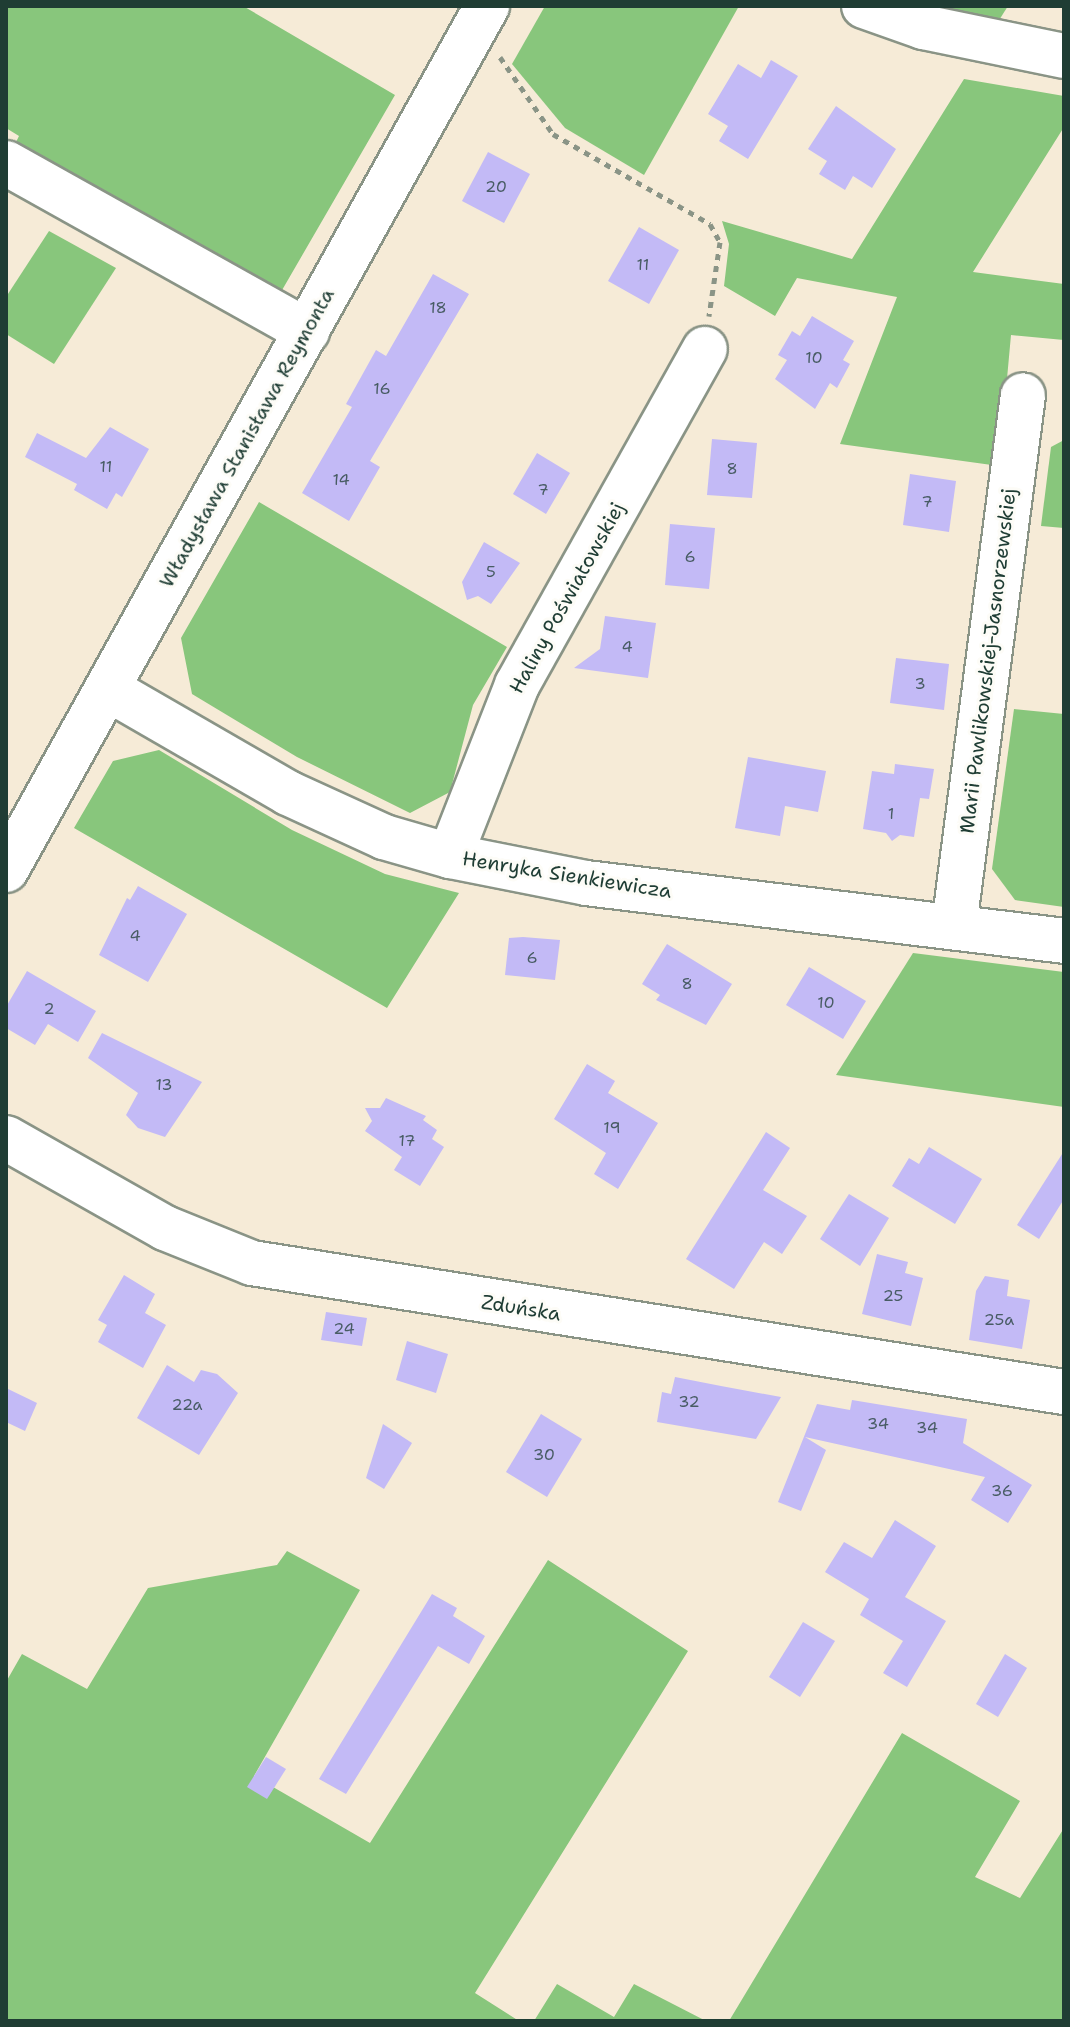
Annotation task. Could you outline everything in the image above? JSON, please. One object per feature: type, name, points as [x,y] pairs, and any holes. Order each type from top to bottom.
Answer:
[{"type":"street","points":[[864,6],[923,27],[1064,56]]},
{"type":"street","name":"Władysława Stanisława Reymonta","points":[[6,870],[483,13]]},
{"type":"street","points":[[6,163],[307,331]]},
{"type":"street","name":"Haliny Poświatowskiej","points":[[450,856],[517,685],[705,349]]},
{"type":"street","name":"Marii Pawlikowskiej-Jasnorzewskiej","points":[[954,926],[1023,395]]},
{"type":"street","name":"Henryka Sienkiewicza","points":[[108,689],[288,793],[384,837],[450,856],[586,883],[1064,941]]},
{"type":"street","name":"Zduńska","points":[[6,1138],[165,1228],[252,1263],[1064,1392]]},
{"type":"path","points":[[483,13],[553,134],[710,224],[720,242],[705,349]]},
{"type":"green space","points":[[6,6],[243,6],[395,95],[274,304],[14,146],[19,136],[6,128]]},
{"type":"green space","points":[[545,6],[739,6],[644,175],[565,128],[512,64]]},
{"type":"green space","points":[[918,6],[1008,6],[996,25]]},
{"type":"green space","points":[[964,79],[1064,96],[1064,127],[973,272],[1064,284],[1064,340],[1011,335],[999,466],[840,444],[897,297],[797,278],[775,316],[724,286],[729,244],[722,221],[852,259]]},
{"type":"green space","points":[[49,231],[116,268],[54,364],[6,334],[6,297]]},
{"type":"green space","points":[[1064,440],[1064,528],[1041,526],[1051,447]]},
{"type":"green space","points":[[259,502],[507,647],[473,705],[450,792],[410,813],[297,757],[192,694],[181,638]]},
{"type":"green space","points":[[1014,709],[1064,714],[1064,907],[1015,900],[992,869]]},
{"type":"green space","points":[[159,750],[292,830],[385,874],[459,893],[387,1008],[74,828],[113,761]]},
{"type":"green space","points":[[913,953],[1064,972],[1064,1107],[836,1075]]},
{"type":"green space","points":[[287,1551],[360,1590],[254,1776],[370,1843],[548,1560],[688,1651],[475,1993],[519,2021],[6,2021],[6,1682],[22,1654],[87,1689],[148,1588],[277,1565]]},
{"type":"green space","points":[[902,1733],[1020,1801],[975,1877],[1020,1898],[1064,1828],[1064,2021],[729,2021]]},
{"type":"green space","points":[[557,1984],[614,2017],[634,1984],[706,2021],[534,2021]]},
{"type":"building","points":[[771,60],[798,76],[748,159],[719,141],[728,126],[708,114],[738,64],[761,78]]},
{"type":"building","points":[[836,106],[896,149],[872,188],[853,176],[845,190],[819,174],[827,161],[808,149]]},
{"type":"building","points":[[488,152],[530,174],[504,223],[462,201]]},
{"type":"building","points":[[639,227],[679,250],[649,304],[608,281]]},
{"type":"building","points":[[433,274],[469,294],[370,461],[380,467],[349,521],[302,493],[352,407],[346,404],[376,350],[386,356]]},
{"type":"building","points":[[812,316],[854,341],[843,360],[850,364],[837,388],[830,383],[815,409],[775,379],[787,360],[778,355],[792,331],[800,336]]},
{"type":"building","points":[[110,427],[149,449],[122,497],[116,493],[107,509],[74,490],[77,484],[25,457],[37,433],[86,458]]},
{"type":"building","points":[[712,439],[757,443],[752,498],[707,495]]},
{"type":"building","points":[[537,453],[570,473],[546,514],[513,494]]},
{"type":"building","points":[[910,474],[956,481],[949,532],[903,525]]},
{"type":"building","points":[[670,524],[715,528],[709,589],[665,585]]},
{"type":"building","points":[[484,542],[520,563],[491,604],[478,596],[467,600],[462,582]]},
{"type":"building","points":[[605,616],[656,623],[648,678],[574,668],[600,649]]},
{"type":"building","points":[[896,658],[949,664],[944,710],[890,703]]},
{"type":"building","points":[[748,757],[826,771],[818,812],[785,806],[780,836],[735,828]]},
{"type":"building","points":[[895,764],[934,769],[929,799],[920,798],[914,837],[900,835],[892,841],[886,833],[863,829],[872,771],[894,774]]},
{"type":"building","points":[[138,886],[187,914],[148,982],[99,955],[127,898],[130,900]]},
{"type":"building","points":[[509,938],[560,940],[555,980],[505,975]]},
{"type":"building","points":[[667,944],[732,984],[706,1025],[656,1000],[660,995],[642,984]]},
{"type":"building","points":[[809,967],[866,1001],[843,1039],[786,1005]]},
{"type":"building","points":[[27,971],[96,1011],[78,1042],[48,1024],[35,1045],[6,1028],[6,1007]]},
{"type":"building","points":[[102,1033],[202,1082],[165,1137],[138,1128],[126,1115],[138,1093],[88,1058]]},
{"type":"building","points":[[587,1064],[615,1081],[608,1093],[658,1123],[618,1189],[594,1174],[606,1153],[554,1119]]},
{"type":"building","points":[[386,1098],[426,1116],[423,1120],[437,1130],[432,1139],[444,1147],[420,1186],[394,1170],[402,1157],[365,1131],[372,1121],[365,1108],[380,1108]]},
{"type":"building","points":[[766,1132],[790,1148],[763,1190],[807,1216],[782,1254],[764,1242],[734,1289],[686,1259]]},
{"type":"building","points":[[929,1147],[982,1179],[955,1224],[892,1186],[909,1158],[919,1164]]},
{"type":"building","points":[[1064,1151],[1064,1199],[1039,1239],[1017,1225]]},
{"type":"building","points":[[849,1194],[889,1218],[860,1266],[820,1239]]},
{"type":"building","points":[[877,1254],[908,1262],[905,1273],[923,1278],[911,1326],[862,1314]]},
{"type":"building","points":[[124,1275],[155,1294],[145,1313],[166,1325],[143,1368],[98,1342],[107,1325],[98,1320]]},
{"type":"building","points":[[985,1276],[1009,1280],[1007,1296],[1030,1300],[1022,1349],[969,1340],[976,1291]]},
{"type":"building","points":[[326,1312],[367,1318],[362,1346],[321,1340]]},
{"type":"building","points":[[407,1341],[448,1354],[436,1393],[396,1380]]},
{"type":"building","points":[[167,1365],[194,1382],[201,1370],[217,1374],[238,1393],[199,1455],[137,1418]]},
{"type":"building","points":[[675,1377],[781,1397],[756,1439],[657,1422],[662,1392],[671,1394]]},
{"type":"building","points":[[6,1388],[37,1403],[25,1431],[6,1422]]},
{"type":"building","points":[[852,1400],[967,1419],[963,1443],[1032,1485],[1008,1523],[971,1500],[985,1477],[805,1437],[826,1450],[801,1511],[778,1502],[817,1404],[850,1410]]},
{"type":"building","points":[[541,1414],[582,1439],[547,1497],[506,1472]]},
{"type":"building","points":[[383,1424],[412,1443],[384,1489],[366,1478]]},
{"type":"building","points":[[895,1520],[936,1546],[905,1597],[946,1621],[907,1687],[883,1673],[903,1641],[860,1615],[869,1599],[825,1572],[844,1542],[872,1558]]},
{"type":"building","points":[[432,1594],[457,1608],[453,1616],[485,1636],[469,1664],[438,1646],[346,1794],[319,1779]]},
{"type":"building","points":[[803,1622],[835,1641],[800,1697],[769,1677]]},
{"type":"building","points":[[1005,1654],[1027,1668],[998,1717],[976,1704]]},
{"type":"building","points":[[266,1757],[286,1769],[267,1799],[247,1787]]}]
